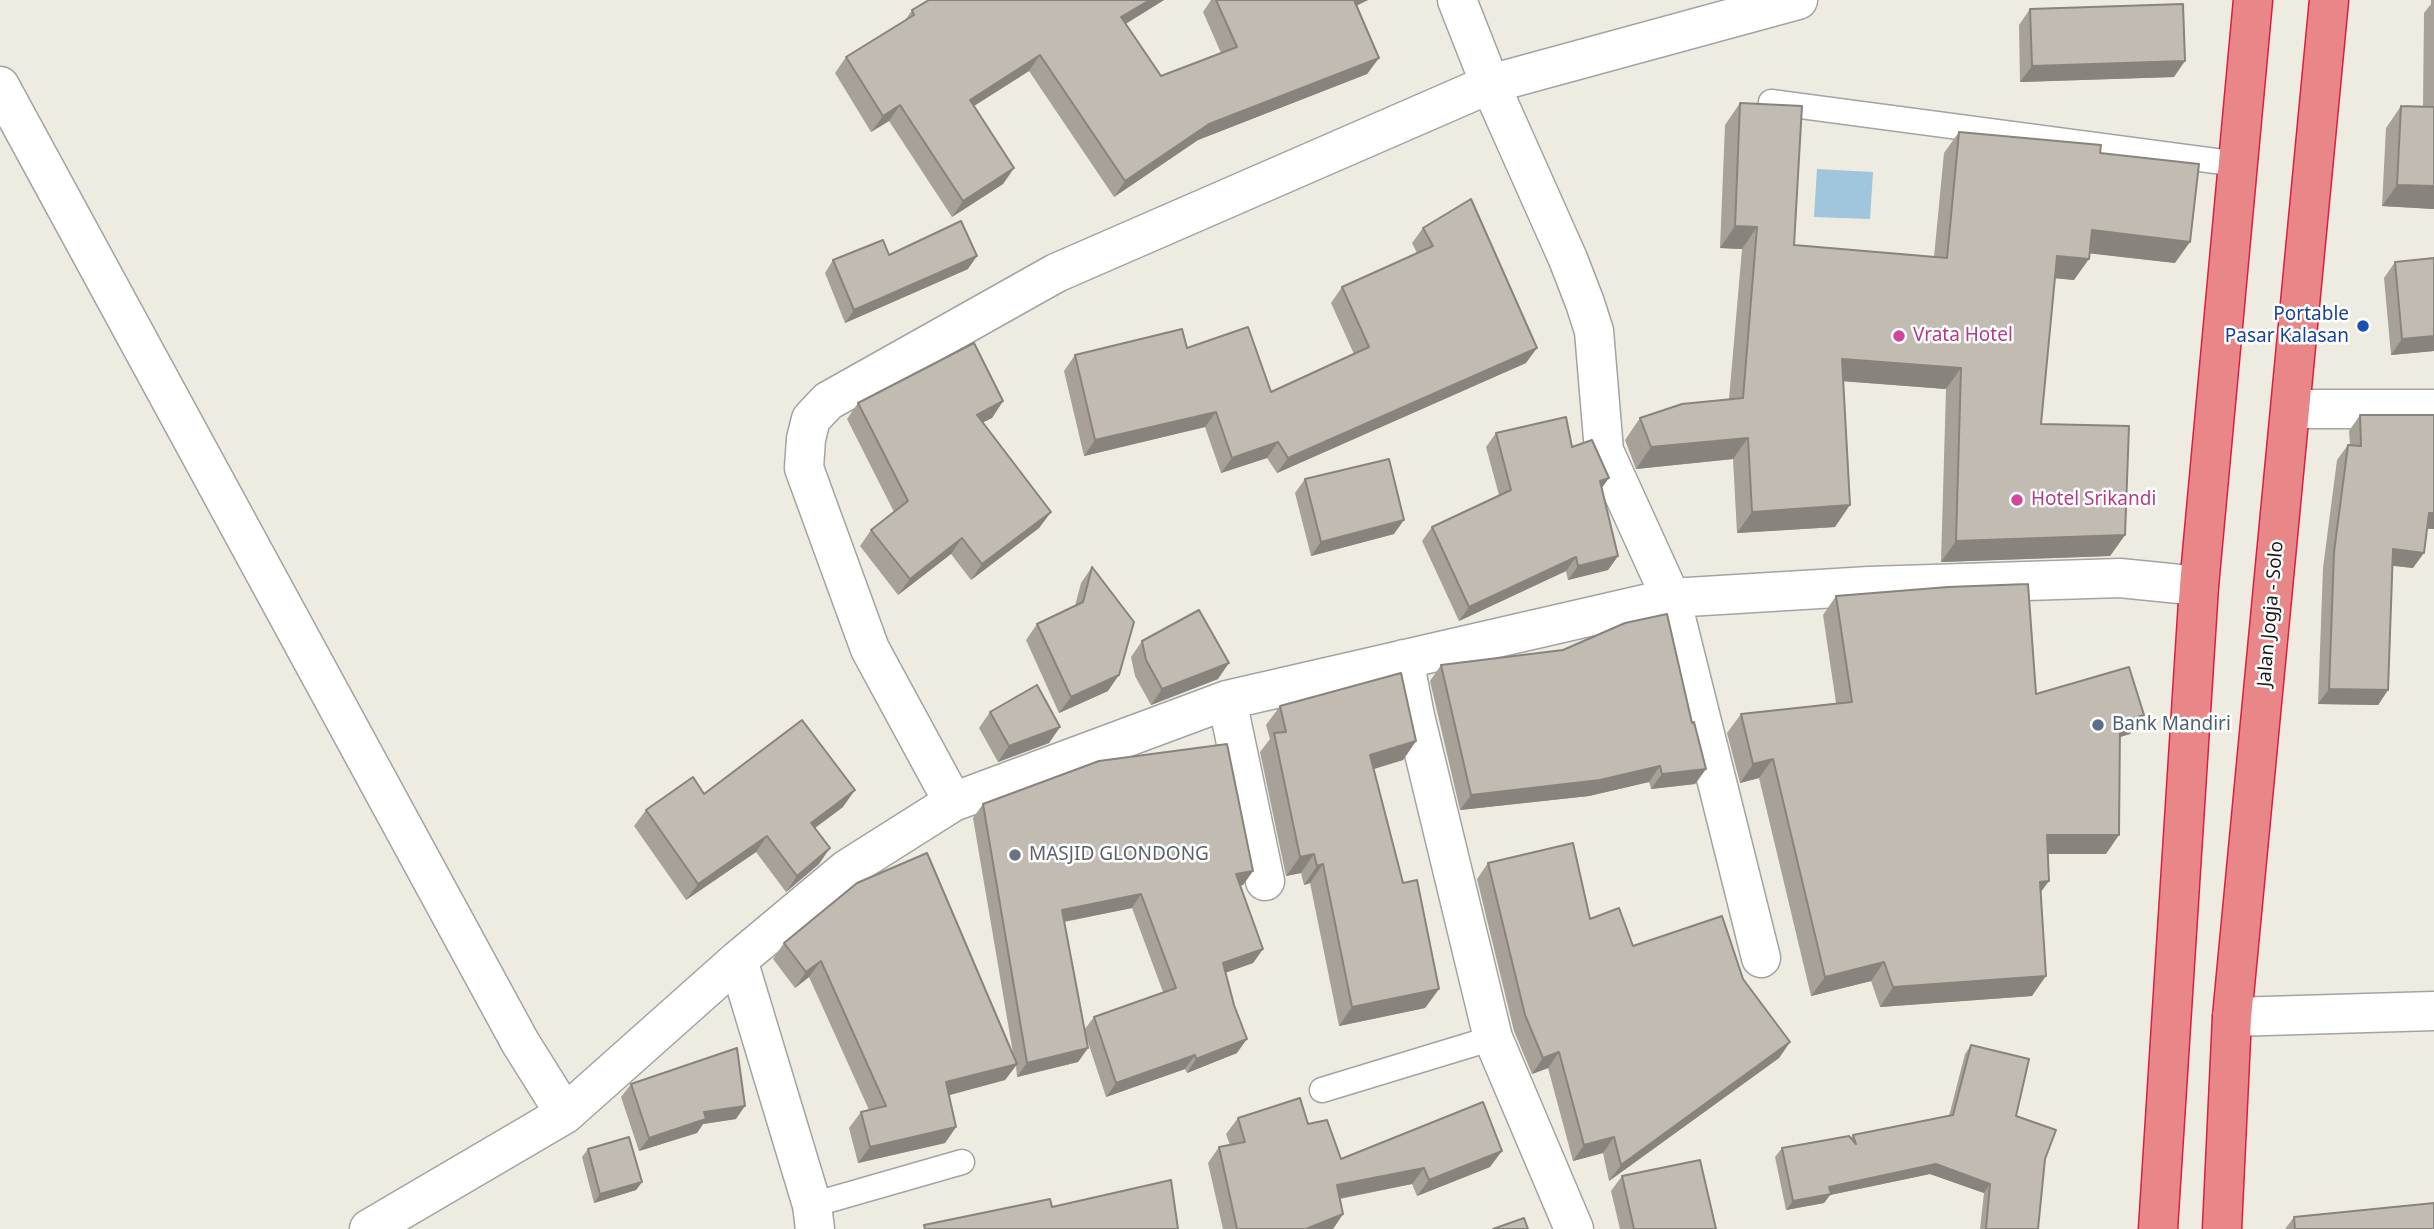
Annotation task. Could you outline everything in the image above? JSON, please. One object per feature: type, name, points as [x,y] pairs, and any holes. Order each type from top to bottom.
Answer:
[{"type":"highway","points":[[2158,1229],[2199,586],[2253,0]]},
{"type":"highway","name":"Jalan Jogja - Solo","points":[[2222,1229],[2232,1017],[2329,0]]},
{"type":"street","points":[[1457,0],[1490,84],[1569,259],[1594,331],[1604,451],[1671,598],[1761,958]]},
{"type":"street","points":[[953,802],[870,649],[804,468],[806,439],[811,419],[828,401],[1056,273],[1490,84],[1798,0]]},
{"type":"street","points":[[0,86],[520,1042],[565,1114]]},
{"type":"street","points":[[2291,409],[2434,409]]},
{"type":"street","points":[[369,1229],[565,1114],[738,960],[847,869],[953,802],[1227,700],[1671,598],[1869,586],[2120,578],[2199,586]]},
{"type":"street","points":[[1404,659],[1415,716],[1493,1038],[1574,1229]]},
{"type":"street","points":[[1227,700],[1265,881]]},
{"type":"street","points":[[738,960],[814,1217]]},
{"type":"street","points":[[2232,1017],[2434,1011]]},
{"type":"lane","points":[[1771,102],[2238,164]]},
{"type":"lane","points":[[1322,1090],[1493,1038]]},
{"type":"lane","points":[[814,1217],[962,1162]]},
{"type":"water","points":[[1817,169],[1873,172],[1870,219],[1814,217]]},
{"type":"building","points":[[929,0],[1150,0],[1121,17],[1161,76],[1237,47],[1216,0],[1354,0],[1379,58],[1209,124],[1125,181],[1040,55],[970,100],[1014,168],[963,201],[900,105],[883,116],[846,57],[914,15],[912,10]]},
{"type":"building","points":[[2183,4],[2185,61],[2032,66],[2030,9]]},
{"type":"building","points":[[1740,103],[1802,106],[1794,245],[1947,258],[1959,132],[2101,145],[2100,153],[2199,164],[2190,242],[2092,230],[2089,259],[2057,256],[2041,424],[2129,426],[2125,535],[1956,541],[1961,368],[1842,359],[1850,505],[1752,512],[1748,438],[1651,447],[1640,418],[1682,404],[1743,398],[1757,227],[1735,226]]},
{"type":"building","points":[[2401,106],[2434,107],[2434,186],[2397,185]]},
{"type":"building","points":[[1471,199],[1537,348],[1288,458],[1278,442],[1232,458],[1216,412],[1095,440],[1075,355],[1182,329],[1187,348],[1248,327],[1271,392],[1369,347],[1342,287],[1433,246],[1423,228]]},
{"type":"building","points":[[961,221],[977,256],[854,310],[833,260],[883,240],[889,255]]},
{"type":"building","points":[[2434,258],[2434,336],[2402,339],[2395,262]]},
{"type":"building","points":[[974,343],[1003,401],[977,415],[1051,512],[982,564],[962,538],[910,579],[871,530],[908,501],[858,403]]},
{"type":"building","points":[[2360,415],[2434,415],[2434,513],[2429,513],[2424,553],[2393,549],[2388,690],[2329,689],[2334,552],[2348,445],[2361,446]]},
{"type":"building","points":[[1566,417],[1572,447],[1592,440],[1609,478],[1600,481],[1618,556],[1578,566],[1576,557],[1469,607],[1432,527],[1511,490],[1496,433]]},
{"type":"building","points":[[1389,459],[1404,520],[1321,542],[1305,479]]},
{"type":"building","points":[[1092,567],[1134,622],[1119,675],[1071,697],[1037,624],[1083,602]]},
{"type":"building","points":[[2028,584],[2036,694],[2129,667],[2144,715],[2120,722],[2119,835],[2047,835],[2049,881],[2040,882],[2046,976],[1893,987],[1884,962],[1825,977],[1773,759],[1753,764],[1741,714],[1852,702],[1836,596]]},
{"type":"building","points":[[1199,610],[1229,663],[1162,689],[1146,660],[1142,641]]},
{"type":"building","points":[[1667,614],[1692,723],[1694,722],[1706,769],[1662,774],[1660,766],[1600,780],[1471,795],[1441,665],[1563,650],[1625,623]]},
{"type":"building","points":[[1401,673],[1416,741],[1370,755],[1403,883],[1417,880],[1439,989],[1352,1007],[1323,864],[1317,866],[1314,854],[1300,857],[1274,733],[1286,732],[1280,706]]},
{"type":"building","points":[[1037,685],[1060,727],[1009,746],[990,712]]},
{"type":"building","points":[[802,720],[855,790],[811,823],[830,848],[797,876],[767,836],[698,884],[646,810],[693,777],[704,794]]},
{"type":"building","points":[[1227,744],[1253,871],[1236,874],[1263,949],[1223,963],[1234,1005],[1247,1039],[1196,1059],[1195,1055],[1116,1083],[1094,1017],[1176,988],[1141,894],[1062,910],[1088,1048],[1027,1063],[983,804],[1099,761]]},
{"type":"building","points":[[1573,843],[1590,919],[1619,908],[1633,946],[1722,916],[1743,979],[1790,1042],[1621,1165],[1614,1137],[1584,1145],[1559,1052],[1543,1058],[1525,1015],[1488,863]]},
{"type":"building","points":[[927,853],[1017,1064],[946,1082],[956,1127],[870,1147],[861,1112],[886,1106],[821,961],[806,972],[784,943],[857,883]]},
{"type":"building","points":[[1971,1045],[2029,1059],[2016,1116],[2056,1130],[2045,1159],[2038,1229],[1986,1229],[1990,1184],[1936,1164],[1829,1187],[1831,1194],[1793,1201],[1782,1148],[1849,1136],[1856,1144],[1853,1135],[1953,1115]]},
{"type":"building","points":[[737,1048],[745,1106],[704,1112],[706,1119],[649,1138],[631,1084]]},
{"type":"building","points":[[1300,1098],[1308,1124],[1327,1120],[1341,1159],[1483,1102],[1502,1151],[1429,1180],[1424,1168],[1337,1185],[1343,1214],[1306,1229],[1237,1229],[1219,1147],[1245,1142],[1238,1118]]},
{"type":"building","points":[[629,1137],[642,1182],[600,1194],[588,1149]]},
{"type":"building","points":[[1700,1160],[1716,1229],[1634,1229],[1622,1176]]},
{"type":"building","points":[[1171,1180],[1178,1229],[925,1229],[924,1225],[1050,1199],[1052,1207]]},
{"type":"building","points":[[2434,1203],[2434,1229],[2295,1229],[2294,1217]]},
{"type":"building","points":[[1524,1218],[1528,1229],[1493,1229]]},
{"type":"place","name":"Portable Pasar Kalasan","points":[[2363,326]]},
{"type":"place","name":"Vrata Hotel","points":[[1899,336]]},
{"type":"place","name":"Hotel Srikandi","points":[[2017,500]]},
{"type":"place","name":"Bank Mandiri","points":[[2098,725]]},
{"type":"place","name":"MASJID GLONDONG","points":[[1015,855]]}]
